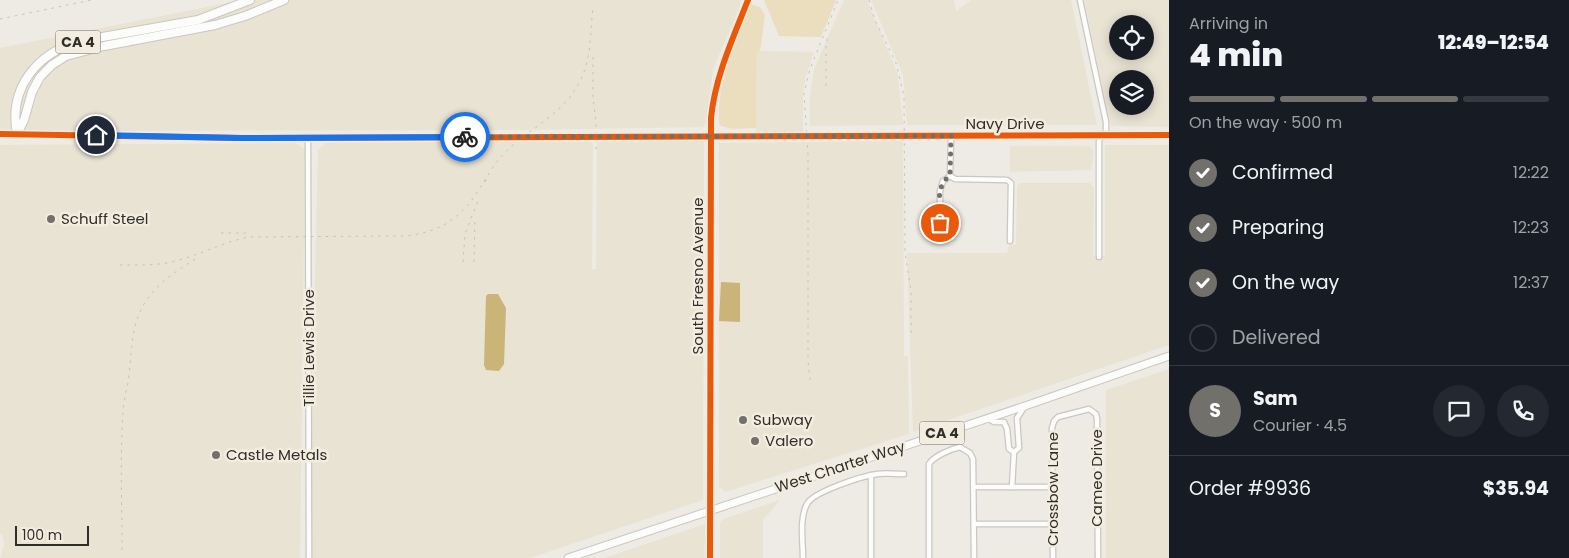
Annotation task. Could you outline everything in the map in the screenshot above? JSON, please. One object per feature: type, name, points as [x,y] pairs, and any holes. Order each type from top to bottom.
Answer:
[{"type":"highway","name":"CA 4","points":[[199,24],[250,0]]},
{"type":"highway","name":"CA 4","points":[[17,134],[24,120],[36,84],[46,70],[58,60],[87,50],[199,24],[245,16],[284,0]]},
{"type":"highway","name":"West Charter Way","points":[[568,558],[1025,406],[1169,356]]},
{"type":"street","name":"South Fresno Avenue","points":[[710,558],[710,136],[713,100],[718,80],[748,0]]},
{"type":"street","points":[[1080,0],[1106,122],[1106,132],[1100,141],[1099,257]]},
{"type":"street","name":"Navy Drive","points":[[0,134],[308,137],[1169,135]]},
{"type":"street","points":[[950,176],[951,136]]},
{"type":"street","name":"Tillie Lewis Drive","points":[[308,137],[309,558]]},
{"type":"street","points":[[950,176],[956,179],[1007,180],[1010,184],[1010,241]]},
{"type":"street","points":[[940,240],[940,191],[943,181],[950,176]]},
{"type":"street","points":[[1012,487],[1014,452],[1019,448],[1020,434],[1017,418],[1025,406]]},
{"type":"street","name":"Cameo Drive","points":[[1054,421],[1058,417],[1084,409],[1089,409],[1096,414],[1098,558]]},
{"type":"street","points":[[988,418],[994,422],[1004,422],[1007,429],[1009,449],[1014,452]]},
{"type":"street","name":"Crossbow Lane","points":[[1053,558],[1052,428],[1054,421]]},
{"type":"street","points":[[929,558],[930,461],[960,447],[970,453],[973,459],[974,558]]},
{"type":"street","points":[[803,558],[803,515],[807,504],[812,498],[820,493],[871,475],[904,474]]},
{"type":"street","points":[[871,475],[871,558]]},
{"type":"street","points":[[974,487],[1053,487]]},
{"type":"street","points":[[974,524],[1053,524]]},
{"type":"shaded area","points":[[242,0],[741,0],[739,9],[713,69],[706,124],[703,127],[525,130],[0,131],[0,48]]},
{"type":"shaded area","points":[[764,0],[836,0],[821,37],[779,36]]},
{"type":"shaded area","points":[[844,0],[867,0],[898,75],[903,125],[810,126],[810,95],[814,69]]},
{"type":"shaded area","points":[[871,0],[954,0],[956,11],[971,0],[1071,0],[1097,125],[907,125],[903,75]]},
{"type":"shaded area","points":[[1084,0],[1169,0],[1169,127],[1111,126]]},
{"type":"shaded area","points":[[750,4],[760,7],[765,15],[760,51],[757,51],[756,128],[732,129],[721,126],[719,122],[721,91],[728,62]]},
{"type":"shaded area","points":[[757,51],[814,52],[806,76],[803,93],[803,132],[756,132]]},
{"type":"shaded area","points":[[702,140],[704,143],[703,500],[530,558],[311,558],[309,536],[318,150],[326,143],[593,141],[592,269],[596,269],[597,141]]},
{"type":"shaded area","points":[[903,141],[904,356],[908,357],[909,434],[725,492],[719,486],[719,143]]},
{"type":"shaded area","points":[[296,143],[305,150],[300,558],[0,558],[4,545],[3,537],[0,533],[0,145]]},
{"type":"shaded area","points":[[1105,145],[1169,145],[1169,345],[913,432],[907,253],[1007,253],[1009,245],[1016,244],[1017,187],[1019,183],[1090,183],[1094,188],[1093,256],[1105,256]]},
{"type":"shaded area","points":[[1010,146],[1090,146],[1094,152],[1091,170],[1010,172]]},
{"type":"shaded area","points":[[721,282],[740,283],[740,322],[719,321]]},
{"type":"shaded area","points":[[488,294],[498,294],[506,308],[504,364],[499,371],[486,370],[484,365],[486,296]]},
{"type":"shaded area","points":[[1169,369],[1169,558],[1106,558],[1106,390]]},
{"type":"shaded area","points":[[780,500],[763,520],[763,558],[720,558],[720,524],[723,519]]},
{"type":"shaded area","points":[[705,524],[705,558],[604,558]]},
{"type":"railway","points":[[0,19],[92,0]]},
{"type":"railway","points":[[810,380],[808,361],[808,154],[804,94],[810,69],[838,0]]},
{"type":"railway","points":[[869,0],[875,20],[896,63],[904,96],[905,252],[911,291],[911,335]]},
{"type":"railway","points":[[485,182],[493,166],[504,153],[559,109],[571,96],[580,81],[587,63],[593,7]]},
{"type":"railway","points":[[826,86],[826,46],[828,34]]},
{"type":"railway","points":[[593,57],[596,151]]},
{"type":"railway","points":[[120,265],[168,263],[249,237],[406,236],[434,230],[455,218],[464,209],[480,189],[487,176]]},
{"type":"railway","points":[[463,262],[465,234],[478,201]]},
{"type":"railway","points":[[474,262],[475,217]]},
{"type":"railway","points":[[221,233],[246,233]]},
{"type":"railway","points":[[122,550],[121,464],[123,407],[134,330],[140,312],[154,290],[195,259]]},
{"type":"cycle path","points":[[710,558],[711,118],[716,88],[748,0]]},
{"type":"cycle path","points":[[0,134],[241,138],[1169,135]]},
{"type":"way so far","points":[[465,137],[951,136],[950,176],[941,184],[940,223]]},
{"type":"place","name":"Schuff Steel","points":[[51,219]]},
{"type":"place","name":"Subway","points":[[743,420]]},
{"type":"place","name":"Valero","points":[[755,441]]},
{"type":"place","name":"Castle Metals","points":[[216,455]]},
{"type":"route","points":[[96,135],[241,138],[465,137]]}]
